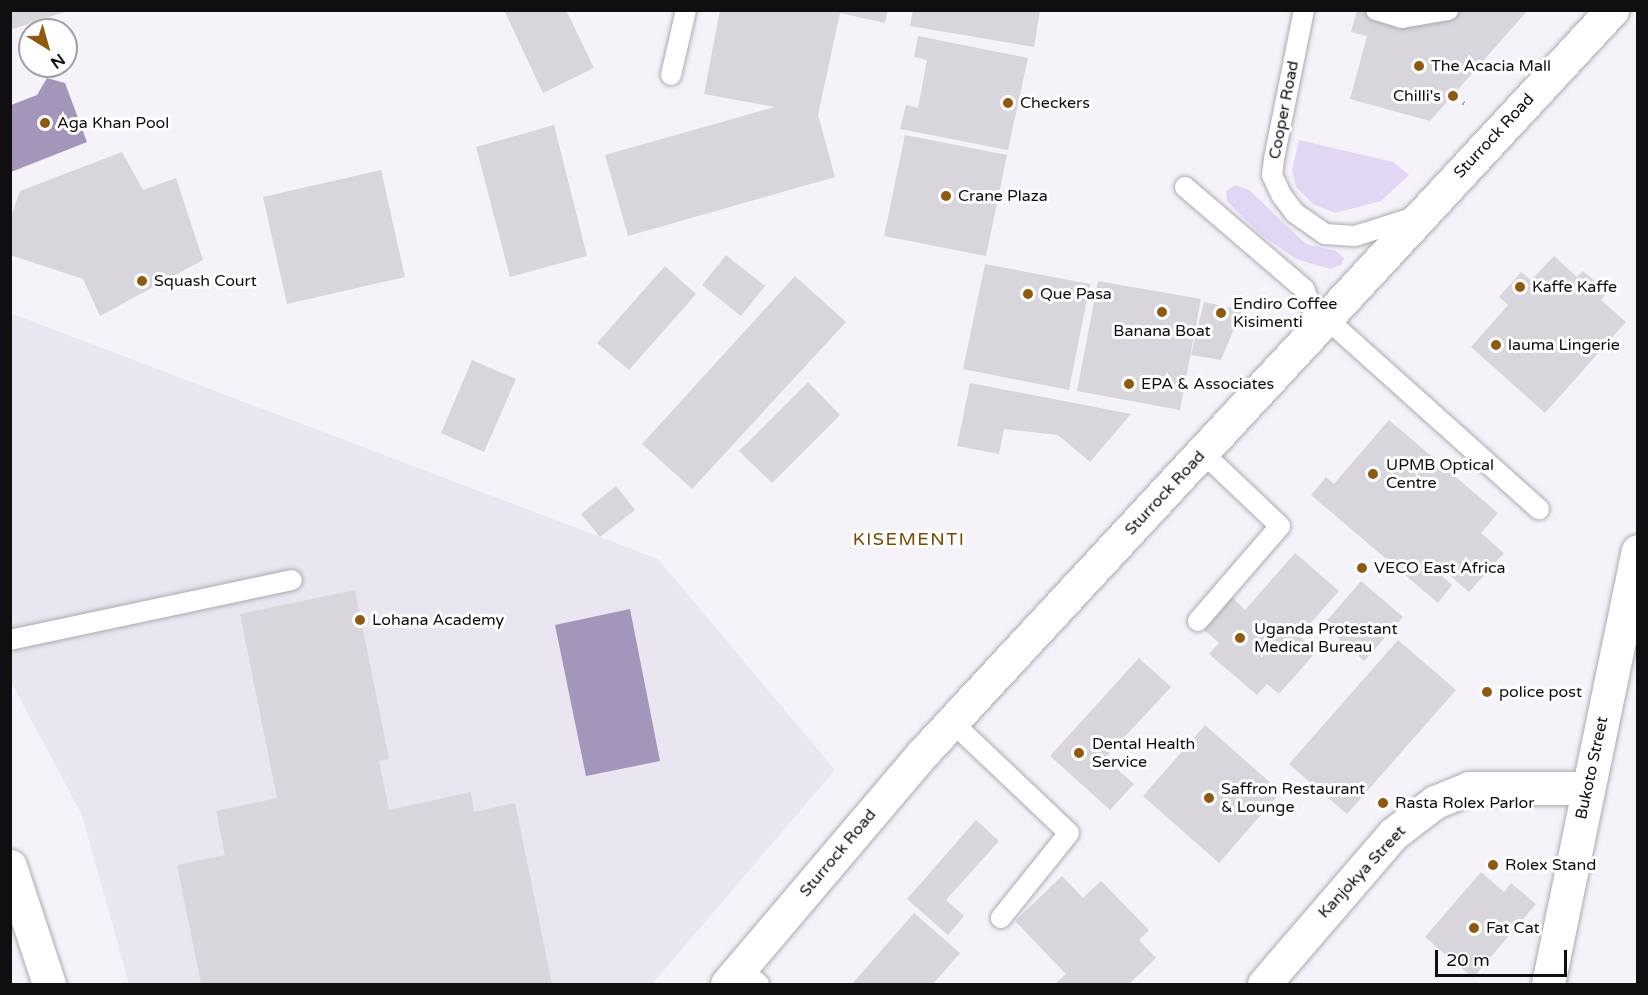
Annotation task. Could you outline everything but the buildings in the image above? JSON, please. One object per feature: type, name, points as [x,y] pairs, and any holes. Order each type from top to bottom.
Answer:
[{"type":"street","name":"Sturrock Road","points":[[742,979],[952,722],[1612,10]]},
{"type":"street","name":"Bukoto Street","points":[[1548,984],[1638,551]]},
{"type":"street","name":"Kanjokya Street","points":[[1264,984],[1393,834],[1435,801],[1469,789],[1587,788]]},
{"type":"street","points":[[10,866],[49,984]]},
{"type":"lane","points":[[671,75],[686,10]]},
{"type":"lane","name":"Cooper Road","points":[[1304,10],[1272,175],[1282,196],[1294,213],[1325,234],[1355,236],[1419,216]]},
{"type":"lane","points":[[1376,10],[1402,18],[1448,10]]},
{"type":"lane","points":[[1185,187],[1304,289],[1319,328],[1539,509]]},
{"type":"lane","points":[[1198,621],[1280,526],[1203,453]]},
{"type":"lane","points":[[10,640],[292,580]]},
{"type":"lane","points":[[952,722],[1069,833],[1001,918]]},
{"type":"path","points":[[1453,96],[1462,103]]},
{"type":"shaded area","name":"Aga Khan Pool","points":[[47,78],[65,83],[87,142],[11,172],[11,105],[37,95]]},
{"type":"shaded area","points":[[1299,140],[1393,162],[1409,175],[1381,201],[1335,213],[1313,204],[1296,187],[1292,170]]},
{"type":"shaded area","points":[[1235,185],[1249,190],[1306,244],[1336,251],[1344,258],[1341,265],[1330,269],[1296,259],[1259,233],[1227,201],[1226,191]]},
{"type":"shaded area","name":"Lohana Academy","points":[[10,313],[658,559],[835,770],[652,984],[129,984],[82,815],[11,682]]},
{"type":"shaded area","points":[[630,609],[660,761],[586,776],[555,625]]},
{"type":"place","name":"The Acacia Mall","points":[[1419,66]]},
{"type":"place","name":"Chilli's","points":[[1453,96]]},
{"type":"place","name":"Checkers","points":[[1008,103]]},
{"type":"place","name":"Aga Khan Pool","points":[[45,123]]},
{"type":"place","name":"Crane Plaza","points":[[946,196]]},
{"type":"place","name":"Squash Court","points":[[142,281]]},
{"type":"place","name":"Kaffe Kaffe","points":[[1520,287]]},
{"type":"place","name":"Que Pasa","points":[[1028,294]]},
{"type":"place","name":"Banana Boat","points":[[1162,312]]},
{"type":"place","name":"Endiro Coffee Kisimenti","points":[[1221,313]]},
{"type":"place","name":"lauma Lingerie","points":[[1496,345]]},
{"type":"place","name":"EPA & Associates","points":[[1129,384]]},
{"type":"place","name":"UPMB Optical Centre","points":[[1373,474]]},
{"type":"place","name":"VECO East Africa","points":[[1362,568]]},
{"type":"place","name":"Lohana Academy","points":[[360,620]]},
{"type":"place","name":"Uganda Protestant Medical Bureau","points":[[1240,638]]},
{"type":"place","name":"police post","points":[[1487,692]]},
{"type":"place","name":"Dental Health Service","points":[[1079,753]]},
{"type":"place","name":"Saffron Restaurant & Lounge","points":[[1209,798]]},
{"type":"place","name":"Rasta Rolex Parlor","points":[[1383,803]]},
{"type":"place","name":"Rolex Stand","points":[[1493,865]]},
{"type":"place","name":"Fat Cat","points":[[1474,928]]},
{"type":"district","name":"KISEMENTI","points":[[909,539]]}]
